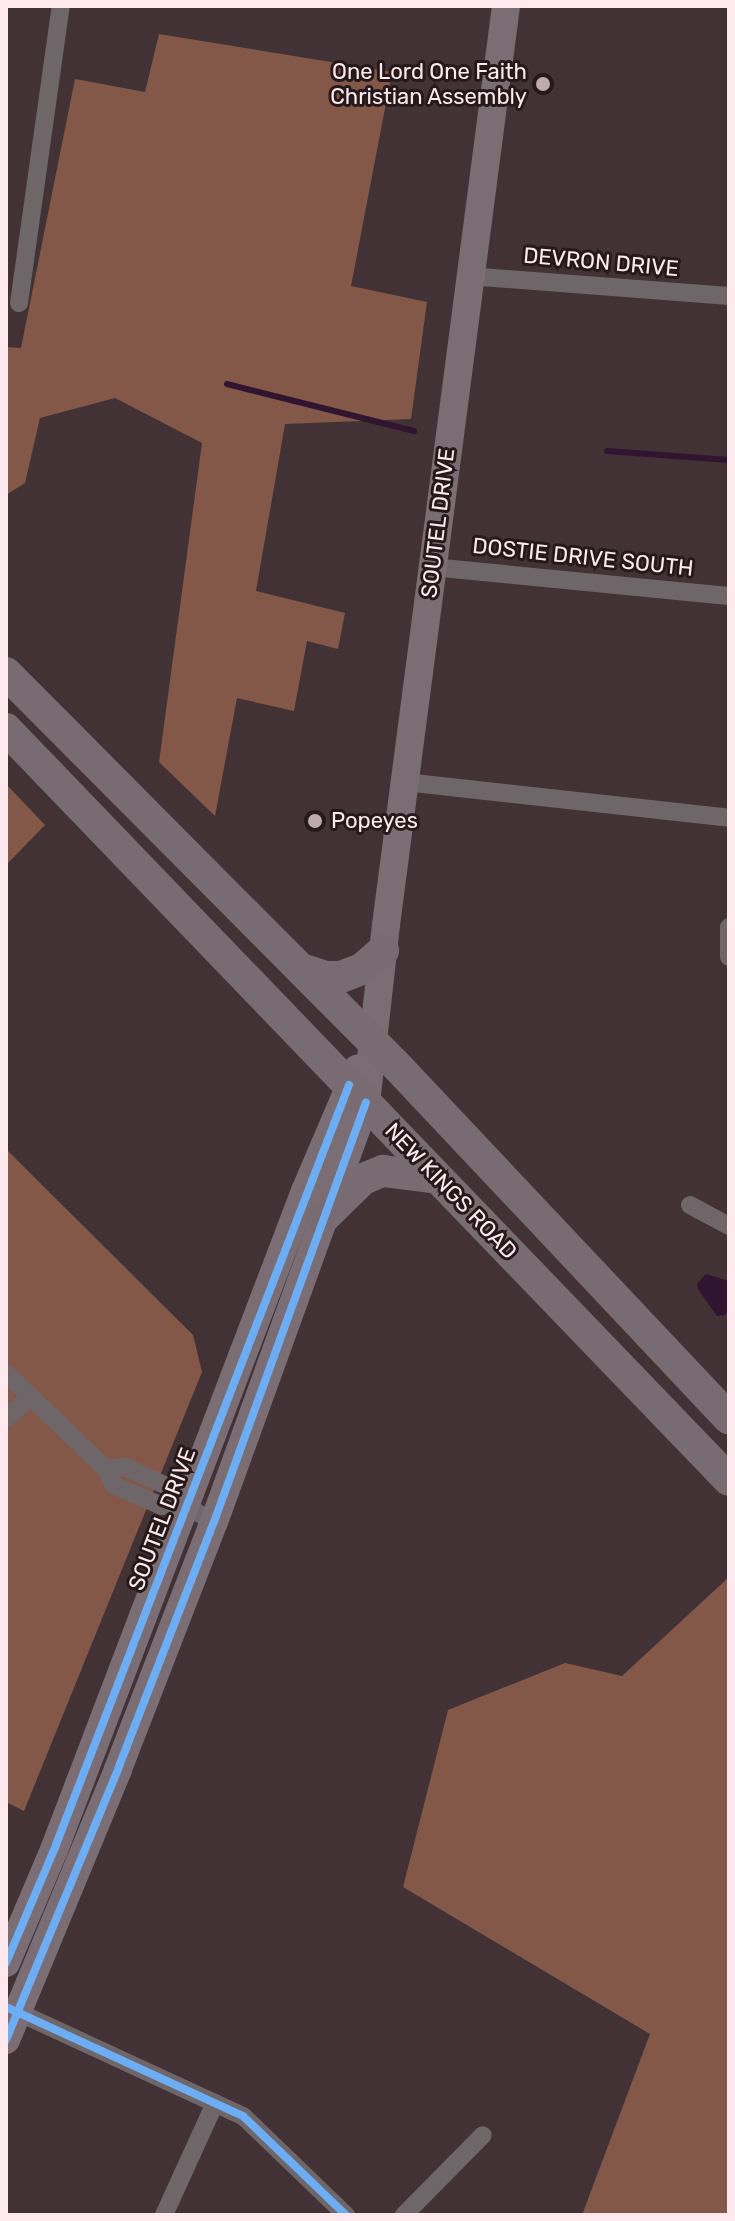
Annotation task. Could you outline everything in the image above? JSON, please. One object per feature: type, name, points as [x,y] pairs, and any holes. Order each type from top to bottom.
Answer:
[{"type":"highway","points":[[6,673],[372,1040],[729,1418]]},
{"type":"highway","name":"NEW KINGS ROAD","points":[[6,729],[729,1480]]},
{"type":"highway","points":[[304,970],[325,977],[341,977],[362,969],[383,951]]},
{"type":"highway","points":[[323,1218],[363,1179],[383,1171],[438,1178]]},
{"type":"main road","name":"SOUTEL DRIVE","points":[[6,2040],[12,2010],[118,1769],[214,1522],[323,1218],[372,1040],[506,6]]},
{"type":"main road","name":"SOUTEL DRIVE","points":[[6,1963],[54,1850],[181,1503],[358,1094]]},
{"type":"street","points":[[19,303],[61,6]]},
{"type":"street","name":"DEVRON DRIVE","points":[[469,276],[729,296]]},
{"type":"street","name":"DOSTIE DRIVE SOUTH","points":[[432,567],[729,596]]},
{"type":"street","points":[[405,782],[729,818]]},
{"type":"street","points":[[729,927],[729,957]]},
{"type":"street","points":[[690,1205],[729,1226]]},
{"type":"street","points":[[6,1373],[106,1469],[113,1485],[162,1506],[181,1503],[214,1522]]},
{"type":"street","points":[[6,1419],[30,1397]]},
{"type":"street","points":[[12,2010],[254,2124],[346,2215]]},
{"type":"street","points":[[164,2215],[215,2103]]},
{"type":"street","points":[[404,2215],[483,2135]]},
{"type":"shaded area","points":[[159,34],[392,72],[351,286],[427,302],[411,419],[285,424],[256,591],[345,613],[338,649],[307,641],[294,711],[237,698],[215,816],[159,762],[202,443],[115,398],[40,418],[25,483],[6,495],[6,347],[21,348],[75,79],[145,92]]},
{"type":"shaded area","points":[[6,784],[45,825],[6,865]]},
{"type":"shaded area","points":[[6,1149],[193,1335],[202,1372],[24,1811],[6,1802]]},
{"type":"shaded area","points":[[706,1274],[729,1281],[729,1310],[725,1315],[717,1316],[698,1289],[697,1284]]},
{"type":"shaded area","points":[[729,1577],[729,2215],[582,2215],[650,2034],[403,1887],[448,1710],[565,1663],[622,1676]]},
{"type":"waterway","points":[[227,384],[414,431]]},
{"type":"waterway","points":[[607,451],[729,460]]},
{"type":"cycle path","points":[[6,1963],[54,1850],[349,1085]]},
{"type":"cycle path","points":[[6,2040],[118,1769],[214,1522],[366,1103]]},
{"type":"cycle path","points":[[6,2007],[243,2116],[346,2215]]},
{"type":"place","name":"One Lord One Faith Christian Assembly","points":[[543,84]]},
{"type":"place","name":"Popeyes","points":[[315,821]]}]
